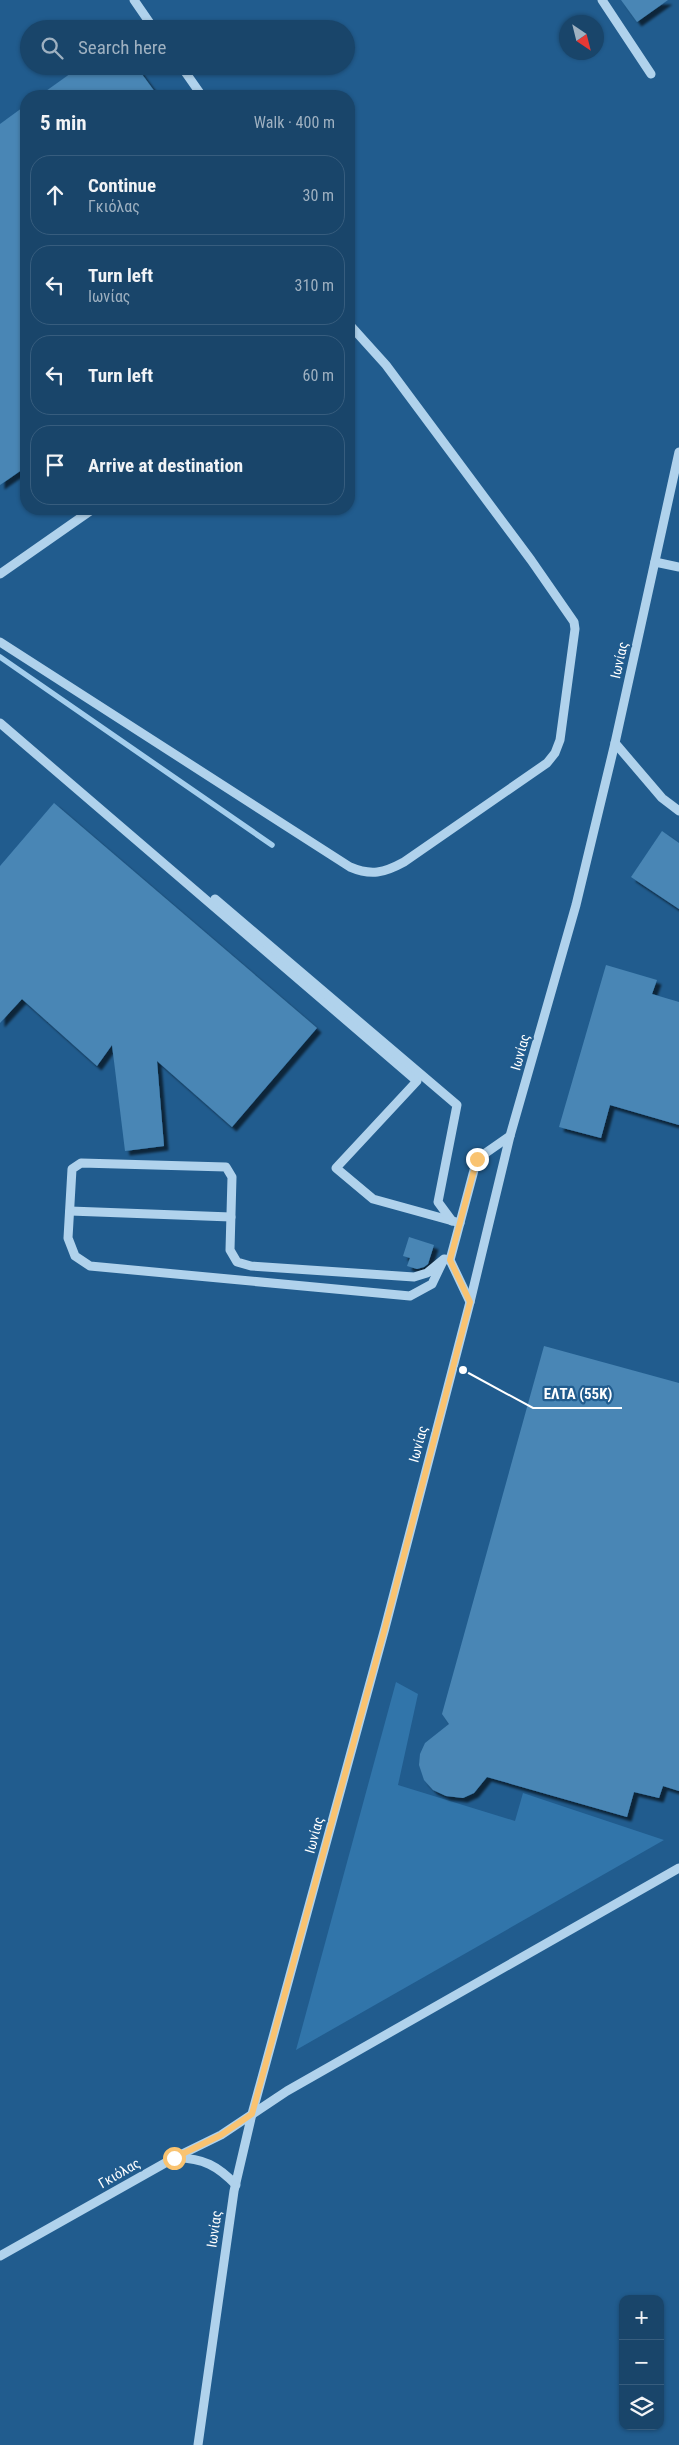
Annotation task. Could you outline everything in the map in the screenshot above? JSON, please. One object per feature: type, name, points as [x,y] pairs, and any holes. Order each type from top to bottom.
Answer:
[{"type":"street","points":[[134,0],[148,20]]},
{"type":"street","points":[[602,0],[651,74]]},
{"type":"street","points":[[187,75],[198,90]]},
{"type":"street","points":[[0,642],[350,867],[364,873],[378,874],[404,862],[547,763],[555,753],[560,740],[575,629],[574,622],[531,560],[386,365],[355,331]]},
{"type":"street","name":"Ιωνίας","points":[[198,2445],[236,2185],[252,2114],[385,1628],[470,1302],[510,1136],[576,905],[679,452]]},
{"type":"street","points":[[0,574],[84,515]]},
{"type":"street","points":[[655,562],[679,567]]},
{"type":"street","points":[[0,717],[457,1105],[438,1202],[456,1222]]},
{"type":"street","points":[[0,723],[417,1080],[336,1168],[373,1200],[456,1222]]},
{"type":"street","points":[[614,743],[662,798],[679,811]]},
{"type":"street","points":[[447,1260],[427,1273],[414,1277],[251,1266],[237,1262],[230,1250],[232,1177],[226,1167],[81,1163],[72,1169],[68,1238],[75,1256],[90,1266],[410,1296],[432,1284],[447,1260],[456,1222],[477,1159],[510,1136]]},
{"type":"street","points":[[70,1211],[231,1218]]},
{"type":"street","points":[[447,1260],[470,1302]]},
{"type":"street","name":"Γκιόλας","points":[[0,2256],[174,2158],[221,2135],[286,2090],[679,1868]]},
{"type":"street","points":[[174,2158],[195,2158],[210,2163],[222,2170],[236,2185]]},
{"type":"shaded area","points":[[396,1682],[418,1694],[398,1785],[515,1821],[523,1793],[664,1840],[296,2050]]},
{"type":"building","points":[[621,0],[668,0],[637,22]]},
{"type":"building","points":[[68,75],[143,75],[154,90],[47,90]]},
{"type":"building","points":[[20,109],[20,471],[0,485],[0,124]]},
{"type":"building","points":[[54,803],[317,1028],[232,1127],[157,1061],[164,1146],[125,1151],[112,1045],[97,1066],[22,999],[0,1023],[0,866]]},
{"type":"building","points":[[662,831],[679,843],[679,909],[631,877]]},
{"type":"building","points":[[606,965],[657,980],[652,994],[679,1002],[679,1125],[610,1105],[601,1138],[559,1127]]},
{"type":"building","points":[[409,1237],[434,1245],[428,1264],[424,1267],[417,1269],[407,1266],[410,1258],[403,1256]]},
{"type":"building","points":[[544,1346],[679,1383],[679,1791],[663,1786],[659,1798],[634,1792],[627,1817],[487,1777],[474,1793],[463,1798],[446,1796],[433,1790],[424,1780],[419,1765],[420,1754],[425,1743],[449,1724],[442,1714]]},
{"type":"waterway","points":[[0,657],[272,845]]},
{"type":"place","name":"ΕΛΤΑ (55Κ)","points":[[463,1370]]},
{"type":"route","points":[[174,2158],[221,2135],[252,2114],[385,1628],[470,1302],[450,1260],[477,1159]]}]
